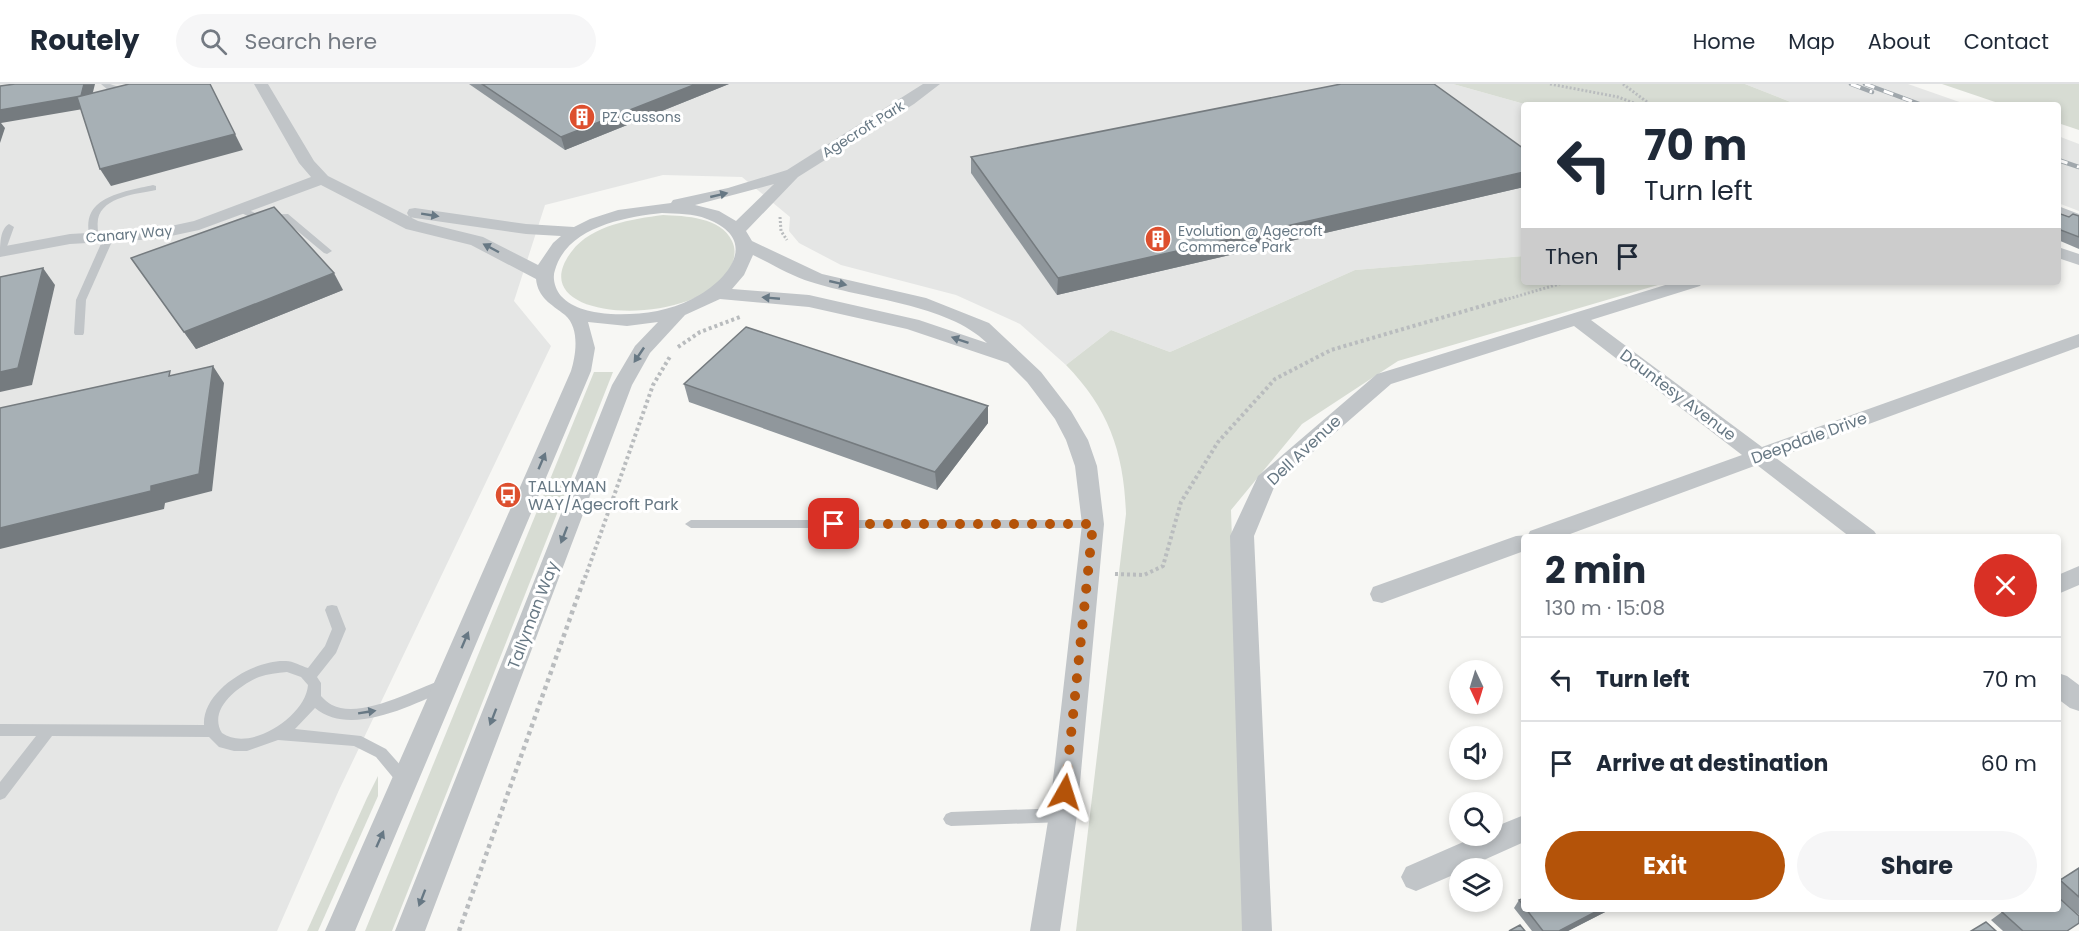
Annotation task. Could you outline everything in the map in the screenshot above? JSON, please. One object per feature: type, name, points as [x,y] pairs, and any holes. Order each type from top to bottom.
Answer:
[{"type":"street","points":[[261,84],[307,163],[322,179],[412,225],[477,241],[543,275]]},
{"type":"street","name":"Agecroft Park","points":[[793,173],[933,84]]},
{"type":"street","points":[[793,173],[766,203],[741,238],[744,261],[735,278],[718,293],[678,312],[622,321],[596,319],[573,313],[556,303],[546,290],[543,275],[548,260],[559,245],[576,232],[602,219],[732,192],[793,173]]},
{"type":"street","name":"Canary Way","points":[[0,252],[70,239],[158,234],[198,225],[322,179]]},
{"type":"street","points":[[372,206],[526,229],[576,232]]},
{"type":"street","points":[[662,208],[693,210],[719,217],[741,238],[816,278],[919,302],[982,327],[1050,395],[1077,440],[1086,466],[1093,524],[1063,815],[1045,931]]},
{"type":"street","points":[[2061,253],[2079,260]]},
{"type":"street","name":"Dell Avenue","points":[[1257,931],[1242,536],[1266,481],[1384,378],[1684,285]]},
{"type":"street","points":[[718,293],[809,301],[912,324],[1016,360]]},
{"type":"street","name":"Tallyman Way","points":[[410,931],[622,385],[642,350],[678,312]]},
{"type":"street","points":[[340,931],[581,371],[586,340],[584,330],[573,313]]},
{"type":"street","name":"Dauntesy Avenue","points":[[1576,318],[1862,534]]},
{"type":"street","name":"Deepdale Drive","points":[[1546,534],[2079,340]]},
{"type":"street","points":[[1382,594],[1521,543]]},
{"type":"street","points":[[2061,584],[2079,575]]},
{"type":"street","points":[[2061,686],[2079,700]]},
{"type":"street","points":[[1416,877],[1521,829]]},
{"type":"lane","points":[[105,84],[111,88],[133,90]]},
{"type":"lane","points":[[79,333],[81,300],[101,237],[94,216],[109,200],[153,188]]},
{"type":"lane","points":[[241,209],[257,218],[285,216],[327,251]]},
{"type":"lane","points":[[2061,210],[2079,217]]},
{"type":"lane","points":[[0,252],[9,227]]},
{"type":"lane","points":[[691,524],[1093,524]]},
{"type":"lane","points":[[310,676],[331,649],[339,629],[332,610]]},
{"type":"lane","points":[[287,666],[300,669],[310,676],[314,686],[313,698],[295,724],[280,734],[263,742],[246,746],[219,740],[212,731],[210,720],[214,707],[223,694],[237,682],[271,668],[287,666]]},
{"type":"lane","points":[[313,698],[329,711],[359,714],[391,708],[447,683]]},
{"type":"lane","points":[[0,730],[212,731]]},
{"type":"lane","points":[[0,793],[49,730]]},
{"type":"lane","points":[[280,734],[356,740],[381,753],[405,781]]},
{"type":"lane","points":[[951,819],[1063,815]]},
{"type":"path","points":[[1550,84],[1618,97],[1631,102]]},
{"type":"path","points":[[1623,84],[1647,102]]},
{"type":"path","points":[[781,213],[781,231],[793,247]]},
{"type":"path","points":[[1115,574],[1144,575],[1163,566],[1181,502],[1218,442],[1275,379],[1331,350],[1556,285]]},
{"type":"path","points":[[459,931],[653,385],[667,360],[687,340],[715,325],[749,315]]},
{"type":"shaded area","points":[[0,84],[1453,84],[1521,103],[1521,256],[1355,270],[1170,352],[1111,330],[1066,365],[1020,324],[956,295],[841,265],[799,243],[789,231],[790,217],[742,177],[663,175],[545,205],[514,301],[551,346],[339,790],[277,931],[0,931]]},
{"type":"shaded area","points":[[1453,84],[1745,84],[1790,102],[1521,102]]},
{"type":"shaded area","points":[[1745,84],[1908,84],[1959,102],[1790,102]]},
{"type":"shaded area","points":[[1942,84],[2079,84],[2079,130],[2061,124],[2061,102],[1995,102]]},
{"type":"shaded area","points":[[2061,137],[2079,144],[2079,211],[2061,204]]},
{"type":"shaded area","points":[[663,215],[702,219],[720,227],[727,233],[735,252],[731,267],[710,290],[682,303],[649,310],[616,310],[588,305],[568,293],[561,275],[572,251],[580,242],[601,229],[613,225]]},
{"type":"shaded area","points":[[1521,256],[1521,285],[1658,285],[1398,361],[1302,424],[1231,510],[1245,931],[1076,931],[1126,514],[1122,471],[1111,433],[1093,398],[1066,365],[1111,330],[1170,352],[1355,270]]},
{"type":"shaded area","points":[[594,372],[613,372],[392,931],[365,931]]},
{"type":"shaded area","points":[[378,776],[378,796],[318,931],[307,931],[367,798]]},
{"type":"building","points":[[84,84],[81,96],[0,110],[0,86]]},
{"type":"building","points":[[129,84],[210,84],[235,134],[100,169],[77,97]]},
{"type":"building","name":"PZ Cussons","points":[[482,84],[696,84],[561,137]]},
{"type":"building","name":"Evolution @ Agecroft Commerce Park","points":[[1341,84],[1434,84],[1521,147],[1521,173],[1058,278],[971,157]]},
{"type":"building","points":[[274,207],[334,273],[184,332],[131,258]]},
{"type":"building","points":[[2061,214],[2069,217],[2073,214],[2079,216],[2079,237],[2061,230]]},
{"type":"building","points":[[43,268],[18,368],[0,372],[0,277]]},
{"type":"building","points":[[746,327],[988,406],[935,472],[684,384]]},
{"type":"building","points":[[213,366],[199,474],[151,486],[151,491],[0,528],[0,408],[170,371],[169,376]]},
{"type":"building","points":[[2079,868],[2079,897],[2061,881]]},
{"type":"building","points":[[2061,900],[2079,916],[2079,923],[2067,931],[2023,931],[2002,912],[2061,912]]},
{"type":"building","points":[[1528,912],[1595,912],[1559,931],[1543,931]]},
{"type":"building","points":[[1986,922],[1996,931],[1971,931]]},
{"type":"building","points":[[1520,925],[1525,931],[1509,931]]},
{"type":"railway","points":[[1851,84],[1872,92]]},
{"type":"railway","points":[[1865,84],[1914,102]]},
{"type":"railway","points":[[2061,161],[2079,167]]},
{"type":"place","name":"PZ Cussons","points":[[582,117]]},
{"type":"place","name":"Evolution @ Agecroft Commerce Park","points":[[1158,239]]},
{"type":"place","name":"TALLYMAN WAY/Agecroft Park","points":[[508,495]]},
{"type":"route","points":[[834,524],[1093,524],[1065,792]]}]
